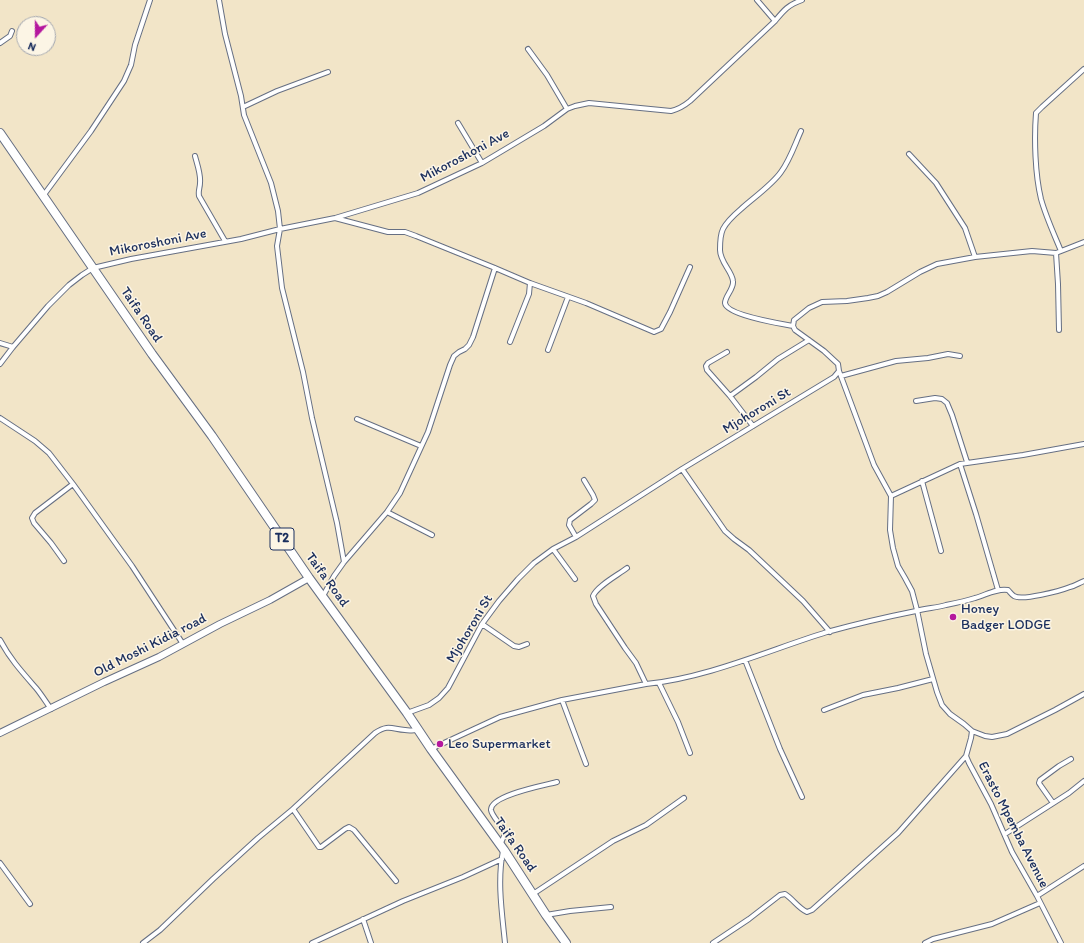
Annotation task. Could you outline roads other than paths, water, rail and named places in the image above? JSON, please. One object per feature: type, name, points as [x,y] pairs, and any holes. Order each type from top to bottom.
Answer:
[{"type":"highway","name":"Taifa Road","points":[[0,133],[152,354],[212,436],[308,578],[323,596],[407,713],[502,848],[566,943]]},
{"type":"street","points":[[43,196],[91,131],[124,81],[131,65],[135,45],[150,0]]},
{"type":"street","points":[[220,0],[225,34],[239,86],[244,115],[271,183],[278,212],[280,229],[277,246],[282,288],[303,372],[312,418],[337,523],[344,562]]},
{"type":"street","points":[[758,0],[775,21]]},
{"type":"street","name":"Mikoroshoni Ave","points":[[0,364],[12,347],[48,306],[82,274],[93,268],[335,218],[418,193],[482,163],[544,126],[567,109],[575,106],[589,104],[671,111],[677,110],[690,101],[775,21],[787,7],[802,0]]},
{"type":"street","points":[[0,43],[10,36],[12,31]]},
{"type":"street","points":[[528,49],[547,76],[567,109]]},
{"type":"street","points":[[1061,251],[1041,199],[1036,161],[1036,113],[1084,70]]},
{"type":"street","points":[[243,107],[277,91],[328,72]]},
{"type":"street","points":[[458,123],[482,163]]},
{"type":"street","points":[[802,131],[781,172],[773,181],[732,216],[722,231],[720,252],[723,262],[733,282],[725,302],[726,306],[730,310],[758,319],[792,326],[838,364],[839,371],[874,464],[891,496],[890,530],[892,548],[898,566],[912,592],[918,610],[926,654],[937,692],[942,705],[950,714],[972,731],[992,738],[1007,734],[1084,694]]},
{"type":"street","points":[[909,154],[936,183],[965,228],[975,257]]},
{"type":"street","points":[[195,156],[200,178],[198,190],[199,196],[224,241]]},
{"type":"street","points":[[335,218],[388,232],[410,234],[530,283],[586,303],[654,332],[660,329],[667,318],[690,268]]},
{"type":"street","points":[[792,326],[794,320],[808,308],[822,302],[878,296],[937,264],[975,257],[1032,251],[1056,252],[1084,242]]},
{"type":"street","points":[[1056,252],[1059,330]]},
{"type":"street","points":[[323,596],[344,562],[387,512],[400,493],[428,432],[454,356],[469,345],[473,337],[495,268]]},
{"type":"street","points":[[510,342],[528,294],[530,283]]},
{"type":"street","points":[[548,350],[568,297]]},
{"type":"street","points":[[730,396],[756,378],[778,359],[809,340]]},
{"type":"street","points":[[0,343],[12,347]]},
{"type":"street","points":[[727,352],[708,363],[706,366],[707,370],[730,396],[753,426]]},
{"type":"street","points":[[841,376],[896,361],[928,358],[948,354],[960,356]]},
{"type":"street","name":"Mjohoroni St","points":[[407,713],[429,705],[439,698],[448,688],[482,624],[499,600],[534,563],[553,549],[576,537],[834,377],[839,371]]},
{"type":"street","points":[[916,401],[935,398],[942,399],[947,403],[966,462]]},
{"type":"street","points":[[0,418],[35,441],[49,453],[132,566],[183,644]]},
{"type":"street","points":[[357,420],[421,446]]},
{"type":"street","points":[[891,496],[966,462],[1023,455],[1084,444]]},
{"type":"street","points":[[960,464],[998,590]]},
{"type":"street","points":[[682,470],[725,531],[749,550],[802,601],[830,632]]},
{"type":"street","points":[[576,537],[569,525],[570,520],[595,500],[594,495],[584,480]]},
{"type":"street","points":[[922,481],[940,551]]},
{"type":"street","points":[[64,561],[34,523],[32,518],[35,513],[73,484]]},
{"type":"street","points":[[387,512],[432,535]]},
{"type":"street","points":[[553,549],[575,579]]},
{"type":"street","points":[[627,568],[599,588],[593,596],[596,604],[636,663],[646,684]]},
{"type":"street","name":"Old Moshi Kidia road","points":[[0,733],[159,657],[220,624],[270,600],[308,578]]},
{"type":"street","points":[[431,749],[500,717],[562,700],[646,684],[659,683],[700,673],[830,632],[918,610],[944,606],[998,590],[1008,590],[1013,596],[1018,598],[1050,593],[1084,581]]},
{"type":"street","points":[[482,624],[514,646],[519,647],[527,644]]},
{"type":"street","points":[[0,640],[13,662],[37,689],[51,709]]},
{"type":"street","points":[[745,660],[780,749],[802,797]]},
{"type":"street","points":[[824,710],[863,695],[933,679]]},
{"type":"street","points":[[659,683],[678,722],[690,753]]},
{"type":"street","points":[[562,700],[586,764]]},
{"type":"street","points":[[143,943],[160,930],[252,843],[293,809],[375,733],[382,728],[390,727],[407,731],[419,730]]},
{"type":"street","name":"Erasto Mpemba Avenue","points":[[972,731],[966,756],[977,780],[991,804],[1012,852],[1061,943]]},
{"type":"street","points":[[713,943],[749,919],[780,895],[785,894],[790,897],[802,910],[806,912],[812,910],[898,833],[966,756]]},
{"type":"street","points":[[1053,803],[1041,786],[1040,780],[1059,766],[1072,759]]},
{"type":"street","points":[[1005,834],[1069,793],[1084,781]]},
{"type":"street","points":[[505,943],[500,884],[502,848],[505,834],[492,813],[491,808],[493,804],[499,800],[519,791],[557,782]]},
{"type":"street","points":[[533,894],[613,841],[646,825],[684,798]]},
{"type":"street","points":[[293,809],[319,847],[349,827],[354,830],[396,881]]},
{"type":"street","points":[[312,943],[403,901],[463,877],[502,859]]},
{"type":"street","points":[[0,863],[30,904]]},
{"type":"street","points":[[1037,896],[1084,866]]},
{"type":"street","points":[[926,943],[933,939],[992,924],[1040,903]]},
{"type":"street","points":[[546,915],[611,907]]},
{"type":"street","points":[[363,919],[371,943]]},
{"type":"street","points":[[322,938],[324,943]]},
{"type":"place","name":"Honey Badger LODGE","points":[[953,617]]},
{"type":"place","name":"Leo Supermarket","points":[[440,744]]}]
